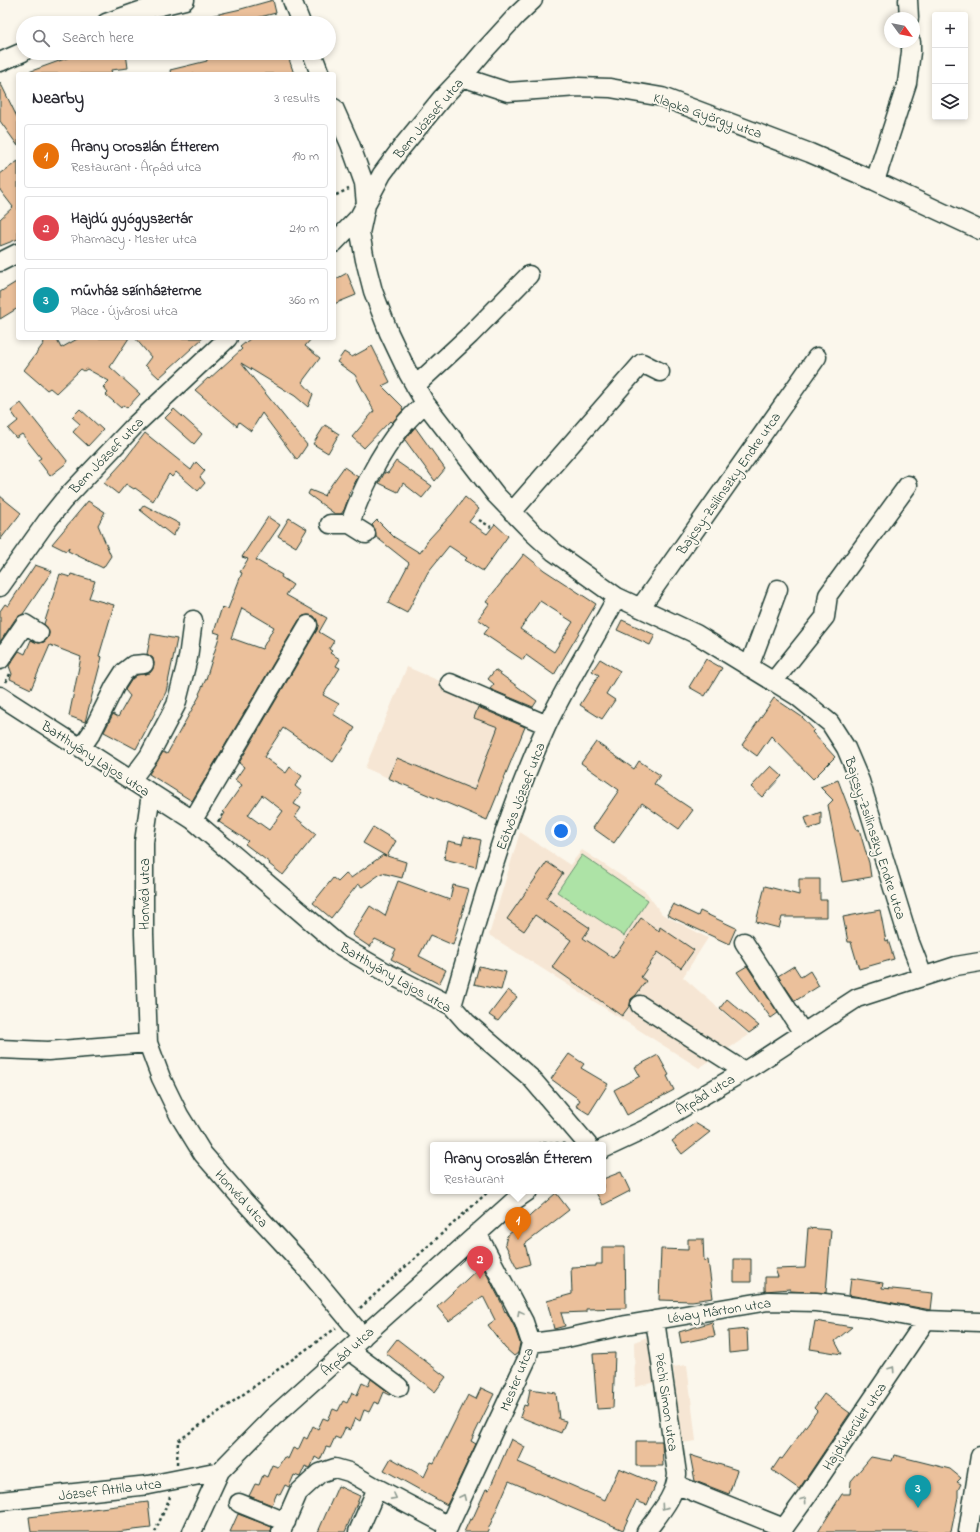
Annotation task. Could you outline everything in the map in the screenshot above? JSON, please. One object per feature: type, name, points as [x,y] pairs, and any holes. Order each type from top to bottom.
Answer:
[{"type":"street","points":[[126,16],[185,0]]},
{"type":"street","points":[[292,0],[298,16]]},
{"type":"street","name":"Bem József utca","points":[[336,241],[360,217],[382,174],[442,98],[517,15],[534,0]]},
{"type":"street","points":[[908,0],[909,12]]},
{"type":"street","points":[[875,181],[907,82],[911,48]]},
{"type":"street","points":[[0,62],[16,55]]},
{"type":"street","points":[[315,60],[319,72]]},
{"type":"street","name":"Klapka György utca","points":[[462,77],[508,92],[578,87],[610,88],[662,97],[810,152],[980,230]]},
{"type":"street","name":"Bajcsy-Zsilinszky Endre utca","points":[[336,115],[364,183],[366,206],[360,233],[364,260],[373,291],[389,333],[425,403],[496,495],[554,552],[618,597],[696,634],[797,696],[830,723],[846,748],[860,781],[909,940],[923,976]]},
{"type":"street","points":[[415,386],[470,335],[529,275]]},
{"type":"street","name":"Bem József utca","points":[[0,587],[46,521],[129,419],[226,340]]},
{"type":"street","name":"Bajcsy-Zsilinszky Endre utca","points":[[640,608],[817,357]]},
{"type":"street","points":[[512,512],[642,363],[660,372]]},
{"type":"street","points":[[350,524],[354,510],[380,456],[401,428],[425,403]]},
{"type":"street","points":[[773,682],[826,617],[828,595],[908,485]]},
{"type":"street","points":[[330,524],[350,524],[366,534]]},
{"type":"street","points":[[750,667],[778,589]]},
{"type":"street","name":"Eötvös József utca","points":[[452,1006],[500,847],[524,781],[547,725],[580,661],[618,597]]},
{"type":"street","points":[[131,780],[149,756],[176,705],[188,658],[193,620]]},
{"type":"street","points":[[0,660],[25,624],[39,632]]},
{"type":"street","points":[[193,820],[288,656],[308,625]]},
{"type":"street","points":[[81,748],[92,732],[115,686],[124,672],[133,665],[144,664]]},
{"type":"street","points":[[450,683],[547,725]]},
{"type":"street","name":"Batthyány Lajos utca","points":[[0,696],[193,820],[339,945],[389,974],[452,1006],[466,1022],[531,1078],[585,1142]]},
{"type":"street","name":"Honvéd utca","points":[[151,793],[144,842],[144,934],[148,1043],[161,1078],[179,1115],[204,1154],[243,1200],[305,1267],[363,1337]]},
{"type":"street","points":[[744,942],[803,1033]]},
{"type":"street","name":"Árpád utca","points":[[606,1148],[648,1128],[744,1071],[857,998],[956,966],[980,962]]},
{"type":"street","points":[[640,1005],[744,1071]]},
{"type":"street","points":[[0,1049],[48,1050],[148,1043]]},
{"type":"street","name":"Árpád utca","points":[[192,1532],[220,1471],[272,1418],[477,1233],[524,1194]]},
{"type":"street","name":"Mester utca","points":[[284,1527],[298,1493],[320,1473],[335,1468],[349,1472],[448,1529],[523,1366],[531,1343],[524,1322],[477,1233]]},
{"type":"street","name":"Lévay Márton utca","points":[[531,1343],[562,1339],[655,1320],[768,1301],[816,1302],[865,1308],[926,1320],[980,1322]]},
{"type":"street","name":"Péchi Simon utca","points":[[655,1320],[676,1466],[677,1484]]},
{"type":"street","name":"Hajdúkerület utca","points":[[782,1530],[926,1320]]},
{"type":"street","points":[[349,1350],[399,1387]]},
{"type":"street","points":[[968,1532],[978,1478],[980,1456]]},
{"type":"street","name":"József Attila utca","points":[[0,1501],[150,1485],[220,1471]]},
{"type":"street","points":[[646,1532],[673,1494],[677,1484],[782,1530]]},
{"type":"street","points":[[358,1532],[377,1488]]},
{"type":"street","points":[[239,1503],[284,1527]]},
{"type":"path","points":[[336,195],[349,189]]},
{"type":"path","points":[[479,520],[491,527]]},
{"type":"path","points":[[155,1532],[177,1480],[178,1441],[348,1319],[486,1194]]},
{"type":"shaded area","points":[[407,667],[528,719],[487,820],[365,768]]},
{"type":"shaded area","points":[[520,832],[570,865],[582,850],[646,892],[662,914],[708,938],[683,977],[749,1035],[699,1068],[489,935]]},
{"type":"shaded area","points":[[653,1335],[657,1382],[635,1387],[634,1342]]},
{"type":"shaded area","points":[[687,1365],[696,1441],[682,1443],[673,1367]]},
{"type":"green space","points":[[582,855],[648,900],[624,936],[557,892]]},
{"type":"building","points":[[273,0],[276,13],[264,16],[210,16]]},
{"type":"building","points":[[62,60],[127,60],[128,68],[111,70],[112,72],[29,72]]},
{"type":"building","points":[[289,60],[293,72],[170,72],[170,70],[207,61]]},
{"type":"building","points":[[0,82],[16,115],[16,143],[0,121]]},
{"type":"building","points":[[16,162],[16,240],[0,246],[0,219],[13,207],[0,190],[0,174]]},
{"type":"building","points":[[347,273],[356,295],[336,303],[336,279]]},
{"type":"building","points":[[16,282],[16,309],[0,319],[0,292]]},
{"type":"building","points":[[42,340],[57,340],[61,348],[75,340],[128,340],[110,367],[140,394],[127,408],[123,405],[121,408],[106,395],[108,393],[103,387],[109,381],[87,369],[84,371],[81,369],[56,393],[50,388],[47,390],[24,370],[44,343]]},
{"type":"building","points":[[137,340],[201,340],[159,378],[145,365],[151,357]]},
{"type":"building","points":[[249,340],[310,340],[305,346],[320,358],[302,382],[313,394],[308,407],[295,396],[241,363],[307,445],[297,460],[262,413],[251,431],[239,422],[237,426],[195,390],[242,349],[240,347]]},
{"type":"building","points":[[372,346],[390,382],[382,386],[403,407],[403,410],[392,423],[390,421],[364,448],[352,437],[374,411],[355,375],[337,362],[344,352],[352,357]]},
{"type":"building","points":[[21,403],[68,462],[50,476],[38,460],[41,458],[22,434],[16,438],[8,429],[18,421],[11,411]]},
{"type":"building","points":[[80,409],[103,430],[88,446],[73,432],[80,424],[72,417]]},
{"type":"building","points":[[174,409],[202,434],[194,444],[165,418]]},
{"type":"building","points":[[325,425],[339,434],[328,453],[313,444]]},
{"type":"building","points":[[415,427],[445,469],[435,481],[405,440]]},
{"type":"building","points":[[145,433],[191,470],[196,462],[205,471],[200,477],[205,483],[198,491],[176,472],[172,477],[169,474],[153,501],[135,488],[134,489],[126,484],[118,494],[104,483],[123,462]]},
{"type":"building","points":[[396,461],[432,486],[422,498],[403,483],[398,492],[379,483],[385,472],[388,473]]},
{"type":"building","points":[[344,467],[358,477],[348,495],[349,496],[344,510],[341,514],[335,514],[308,494],[310,490],[325,496],[324,495]]},
{"type":"building","points":[[0,496],[21,513],[0,540]]},
{"type":"building","points":[[465,497],[479,509],[469,522],[487,534],[495,524],[508,536],[483,571],[465,560],[467,558],[449,546],[428,572],[407,613],[388,603],[409,563],[376,537],[375,529],[372,525],[377,520],[394,537],[420,553],[429,539]]},
{"type":"building","points":[[88,501],[105,512],[98,525],[111,556],[103,568],[68,551],[69,547],[66,551],[52,544]]},
{"type":"building","points":[[144,505],[180,524],[173,536],[140,510]]},
{"type":"building","points":[[268,517],[280,525],[256,560],[282,575],[281,577],[293,585],[286,595],[327,618],[319,632],[334,641],[329,649],[332,651],[330,653],[340,659],[336,666],[340,668],[323,695],[339,704],[333,714],[355,728],[333,762],[283,728],[264,757],[286,773],[290,767],[302,776],[295,786],[302,792],[294,804],[301,808],[295,817],[316,834],[283,875],[245,844],[248,841],[219,822],[225,813],[223,812],[242,785],[235,780],[244,767],[239,763],[317,630],[317,620],[314,616],[303,616],[299,620],[192,801],[149,774],[163,752],[167,754],[200,695],[199,694],[206,679],[220,634],[214,632],[222,607],[228,609],[242,573],[240,572],[248,559],[242,557]],"holes":[[[242,608],[274,627],[262,649],[231,638]],[[262,795],[283,811],[269,830],[248,815]]]},
{"type":"building","points":[[289,518],[307,529],[296,547],[278,536]]},
{"type":"building","points":[[524,554],[544,570],[596,604],[554,675],[526,655],[523,660],[484,634],[489,627],[478,619],[489,604],[486,602]],"holes":[[[540,601],[573,622],[554,652],[520,629]]]},
{"type":"building","points":[[35,565],[52,571],[23,614],[16,618],[0,642],[0,611],[5,604],[8,606]]},
{"type":"building","points":[[60,574],[70,577],[71,574],[95,581],[89,598],[114,605],[99,656],[102,657],[85,722],[69,716],[81,657],[50,645],[31,689],[10,679],[12,674],[9,666],[19,651],[25,654],[31,640],[39,643],[44,642],[48,638],[48,629],[44,624]]},
{"type":"building","points":[[622,620],[655,635],[650,645],[617,630]]},
{"type":"building","points":[[151,634],[177,639],[166,692],[136,749],[104,732],[113,714],[118,717],[130,696],[125,690],[132,679],[137,675],[150,673],[153,669],[153,658],[147,654]]},
{"type":"building","points":[[600,659],[620,671],[606,694],[615,700],[602,719],[580,705],[599,675],[592,671]]},
{"type":"building","points":[[706,659],[722,668],[705,696],[689,687]]},
{"type":"building","points":[[495,670],[537,701],[533,707],[490,689],[494,684],[488,679]]},
{"type":"building","points":[[774,698],[802,717],[814,730],[812,732],[835,757],[813,779],[771,736],[757,756],[742,745]]},
{"type":"building","points":[[478,707],[525,727],[487,820],[388,778],[397,758],[474,790],[498,727],[474,718]]},
{"type":"building","points":[[596,742],[634,769],[639,761],[660,775],[654,784],[693,810],[679,829],[642,803],[614,843],[593,828],[619,790],[581,763]]},
{"type":"building","points":[[771,766],[782,776],[762,797],[751,787]]},
{"type":"building","points":[[838,780],[857,830],[859,829],[869,863],[871,877],[842,882],[828,805],[833,800],[820,787]]},
{"type":"building","points":[[821,812],[821,825],[809,829],[805,818]]},
{"type":"building","points":[[373,827],[396,841],[387,856],[406,862],[402,878],[382,873],[362,887],[358,884],[331,918],[313,903],[333,878],[338,882],[346,874],[351,878],[383,855],[386,856],[363,843]]},
{"type":"building","points":[[464,836],[481,840],[476,867],[444,859],[448,841],[462,844]]},
{"type":"building","points":[[547,862],[563,873],[546,898],[590,928],[583,938],[613,958],[641,918],[659,931],[660,927],[694,950],[681,968],[658,952],[641,977],[646,981],[636,995],[631,999],[630,1005],[622,1016],[552,967],[571,940],[535,915],[524,931],[507,919]]},
{"type":"building","points":[[799,879],[820,879],[820,900],[827,900],[827,917],[782,917],[779,928],[756,922],[765,886],[799,895]]},
{"type":"building","points":[[398,881],[450,900],[453,885],[469,889],[453,945],[430,935],[419,956],[446,970],[439,984],[391,959],[396,949],[375,939],[370,947],[352,935],[370,906],[385,916]]},
{"type":"building","points":[[673,904],[698,916],[700,911],[736,928],[729,944],[667,915]]},
{"type":"building","points":[[880,910],[886,941],[888,940],[894,959],[859,969],[851,942],[848,942],[843,917]]},
{"type":"building","points":[[479,966],[506,972],[501,990],[474,984]]},
{"type":"building","points":[[747,966],[778,1013],[771,1018],[737,972]]},
{"type":"building","points":[[794,966],[801,977],[810,971],[819,986],[795,1001],[778,976]]},
{"type":"building","points":[[508,990],[517,997],[498,1021],[489,1015]]},
{"type":"building","points":[[727,999],[759,1026],[749,1033],[720,1008]]},
{"type":"building","points":[[569,1054],[584,1064],[581,1068],[608,1084],[589,1114],[576,1106],[580,1100],[551,1079]]},
{"type":"building","points":[[658,1055],[669,1075],[667,1076],[674,1090],[627,1115],[614,1090],[640,1076],[635,1067]]},
{"type":"building","points":[[695,1123],[710,1132],[682,1154],[672,1141]]},
{"type":"building","points":[[621,1172],[630,1191],[603,1205],[597,1194],[606,1194],[606,1178]]},
{"type":"building","points":[[555,1194],[557,1194],[569,1210],[525,1244],[530,1264],[517,1268],[505,1244],[507,1236]]},
{"type":"building","points":[[808,1228],[831,1230],[826,1293],[790,1291],[790,1289],[765,1291],[765,1277],[778,1277],[775,1269],[805,1268]]},
{"type":"building","points":[[688,1239],[703,1239],[704,1261],[708,1260],[713,1298],[692,1301],[659,1300],[661,1249],[688,1250]]},
{"type":"building","points":[[602,1247],[625,1247],[626,1308],[586,1309],[586,1312],[561,1313],[565,1326],[554,1329],[547,1301],[572,1294],[571,1267],[596,1266],[596,1264],[602,1264]]},
{"type":"building","points":[[734,1259],[751,1259],[751,1282],[734,1282]]},
{"type":"building","points":[[482,1265],[505,1312],[506,1311],[514,1326],[520,1343],[518,1353],[514,1356],[505,1348],[488,1325],[495,1320],[483,1296],[449,1321],[437,1307]]},
{"type":"building","points":[[851,1278],[883,1283],[882,1288],[933,1293],[931,1310],[849,1295]]},
{"type":"building","points":[[815,1321],[852,1327],[835,1341],[842,1354],[810,1349]]},
{"type":"building","points":[[712,1322],[715,1336],[681,1343],[679,1332]]},
{"type":"building","points":[[747,1329],[748,1351],[729,1353],[728,1331]]},
{"type":"building","points":[[397,1339],[446,1377],[435,1392],[386,1353]]},
{"type":"building","points":[[615,1353],[613,1408],[597,1409],[593,1354]]},
{"type":"building","points":[[371,1379],[391,1394],[390,1395],[384,1392],[379,1404],[374,1402],[369,1412],[364,1410],[360,1421],[355,1418],[350,1430],[345,1428],[340,1439],[335,1437],[330,1448],[326,1447],[320,1460],[315,1457],[311,1467],[309,1468],[305,1466],[300,1477],[294,1475],[289,1487],[285,1485],[280,1495],[277,1493],[272,1505],[249,1496],[255,1484],[259,1485],[263,1475],[267,1477],[272,1465],[278,1467],[284,1457],[288,1459],[293,1448],[298,1450],[304,1437],[307,1439],[313,1426],[318,1429],[323,1418],[328,1420],[333,1409],[338,1411],[343,1401],[347,1403],[352,1392],[357,1395],[362,1383],[368,1386]]},
{"type":"building","points":[[481,1388],[494,1394],[471,1441],[476,1444],[447,1505],[384,1470],[391,1458],[424,1477],[431,1462],[434,1463],[468,1395],[476,1399]]},
{"type":"building","points":[[530,1389],[556,1393],[559,1419],[566,1421],[561,1433],[520,1417],[524,1405],[527,1406]]},
{"type":"building","points":[[824,1394],[850,1413],[799,1489],[772,1470],[780,1458],[782,1459],[817,1411],[814,1408]]},
{"type":"building","points":[[511,1439],[525,1447],[518,1462],[605,1500],[619,1468],[656,1484],[647,1505],[636,1501],[623,1530],[509,1481],[487,1532],[464,1532],[470,1519],[472,1520],[486,1489],[489,1490]]},
{"type":"building","points":[[636,1441],[662,1441],[663,1466],[636,1466]]},
{"type":"building","points":[[690,1455],[737,1470],[729,1494],[695,1481]]},
{"type":"building","points":[[894,1455],[950,1469],[961,1478],[957,1482],[961,1484],[958,1490],[951,1532],[818,1532],[842,1494],[850,1494],[851,1481],[871,1457],[892,1461]]},
{"type":"building","points":[[338,1486],[360,1496],[345,1532],[318,1532]]},
{"type":"building","points":[[148,1502],[151,1528],[116,1532],[31,1532],[29,1517]]},
{"type":"building","points":[[238,1514],[272,1527],[271,1532],[230,1532]]},
{"type":"place","name":"Arany Oroszlán Étterem","points":[[518,1240]]},
{"type":"place","name":"Hajdú gyógyszertár","points":[[480,1279]]},
{"type":"place","name":"művház színházterme","points":[[918,1508]]}]
